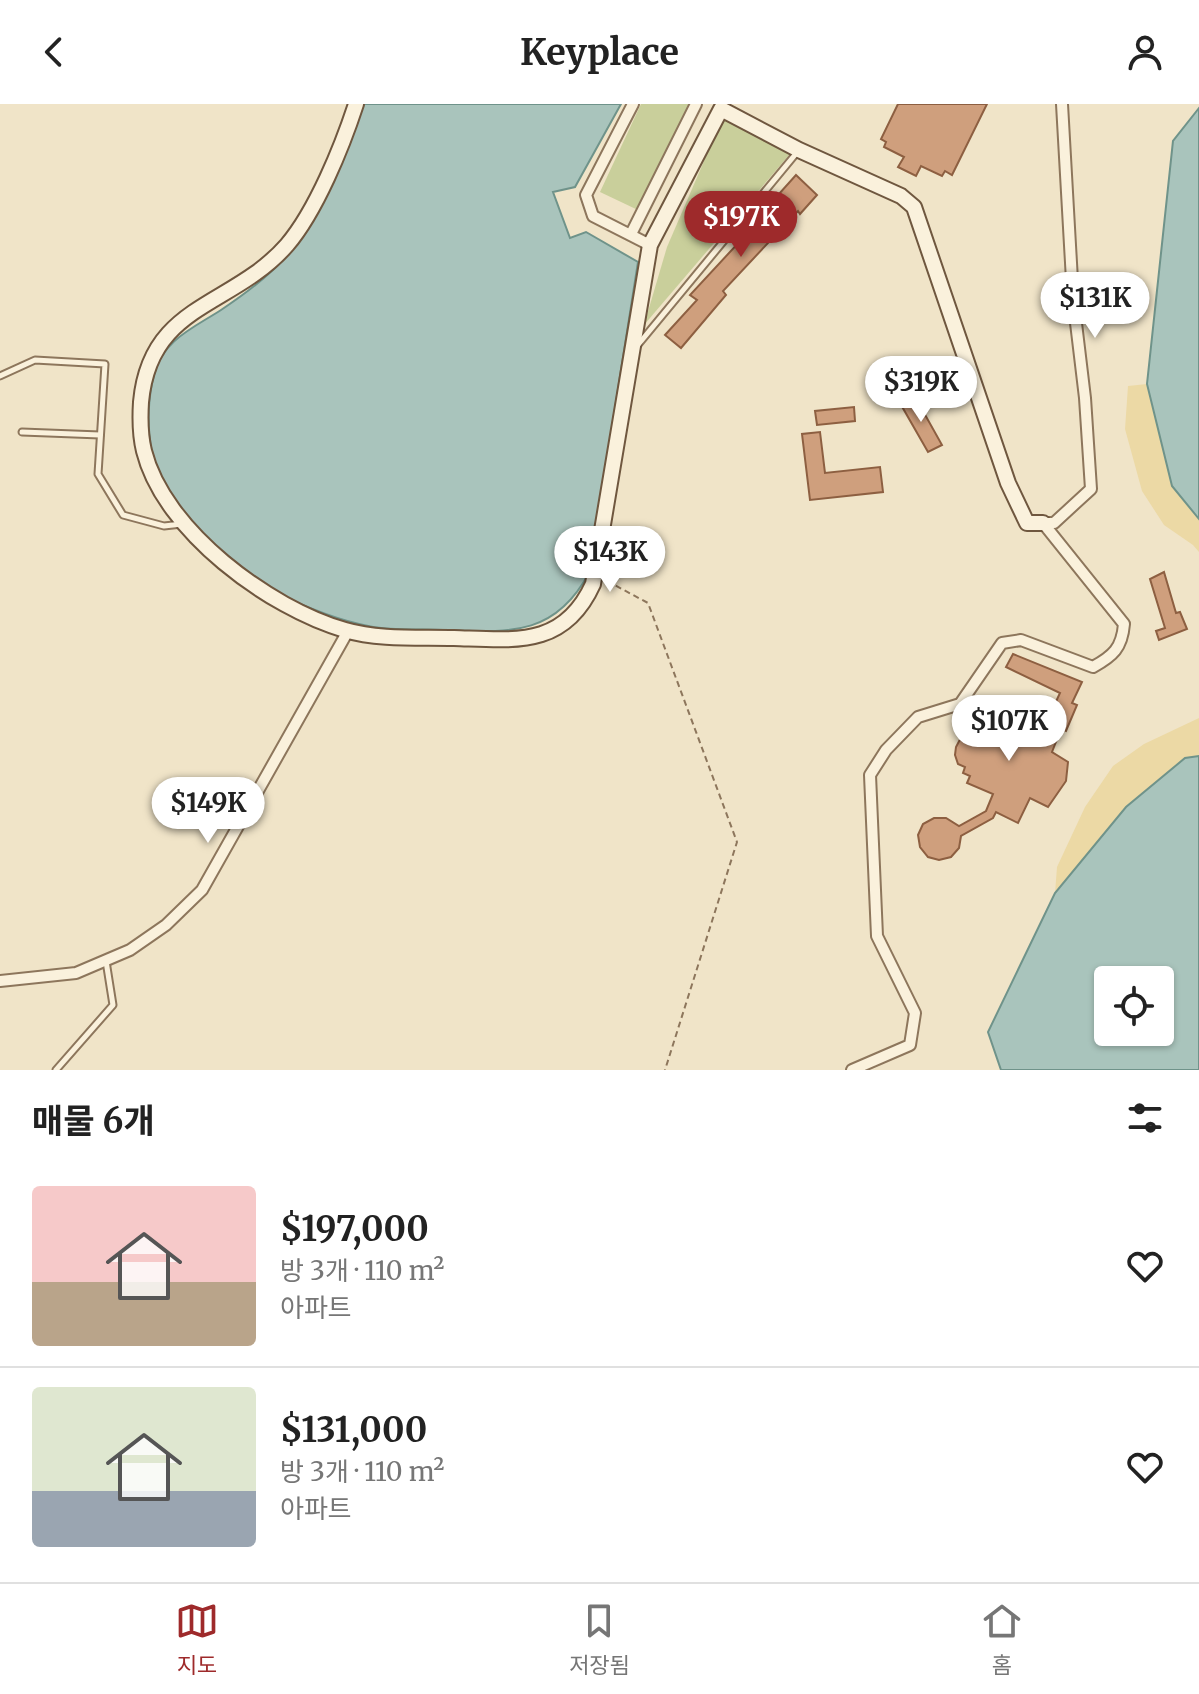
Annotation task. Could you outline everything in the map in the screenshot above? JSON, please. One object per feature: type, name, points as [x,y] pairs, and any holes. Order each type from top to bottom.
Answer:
[{"type":"street","points":[[356,104],[347,131],[307,217],[286,245],[238,286],[181,320],[151,355],[145,375],[140,425],[144,450],[166,500],[208,547],[258,589],[348,631],[508,640],[561,627],[577,614],[586,600],[595,576],[650,245],[716,107],[799,150],[901,196],[914,207],[1008,483],[1027,523],[1054,523],[1091,489],[1085,398],[1073,298],[1062,104]]},
{"type":"street","points":[[633,104],[586,195],[593,216],[650,245]]},
{"type":"street","points":[[631,234],[696,104]]},
{"type":"street","points":[[852,1070],[910,1045],[915,1013],[877,936],[870,775],[878,762],[918,717],[960,704],[1002,643],[1021,640],[1093,667],[1114,655],[1123,639],[1124,624],[1043,523]]},
{"type":"street","points":[[0,981],[76,973],[130,950],[166,925],[202,890],[348,631]]},
{"type":"lane","points":[[631,353],[799,150]]},
{"type":"lane","points":[[0,376],[35,360],[105,364],[98,474],[123,515],[164,526],[185,523]]},
{"type":"lane","points":[[22,432],[100,435]]},
{"type":"lane","points":[[56,1070],[113,1005],[105,960]]},
{"type":"path","points":[[595,576],[648,603],[737,842],[665,1070]]},
{"type":"green space","points":[[641,104],[689,104],[640,211],[600,192]]},
{"type":"green space","points":[[723,117],[790,154],[644,325],[667,247]]},
{"type":"sand","points":[[1147,384],[1172,486],[1199,519],[1199,552],[1164,525],[1142,491],[1125,429],[1128,386]]},
{"type":"sand","points":[[1199,718],[1199,756],[1185,758],[1055,893],[1057,867],[1085,807],[1113,766],[1144,744]]},
{"type":"water","points":[[361,104],[621,104],[575,187],[553,192],[570,238],[586,232],[638,262],[589,573],[560,610],[527,627],[488,631],[379,628],[300,604],[251,576],[214,545],[181,508],[157,468],[151,447],[150,392],[164,352],[190,329],[248,291],[288,253],[304,226]]},
{"type":"water","points":[[1199,108],[1199,519],[1172,486],[1147,384],[1173,141]]},
{"type":"water","points":[[1199,756],[1199,1070],[1001,1070],[988,1032],[1055,893],[1126,807],[1185,758]]},
{"type":"building","points":[[898,104],[987,104],[952,175],[945,171],[942,176],[921,166],[916,176],[898,167],[904,157],[884,147],[886,142],[881,139]]},
{"type":"building","points":[[796,175],[817,195],[723,291],[726,295],[681,348],[665,335],[697,300],[690,295],[781,197],[778,195]]},
{"type":"building","points":[[914,395],[942,445],[928,452],[900,403]]},
{"type":"building","points":[[854,407],[855,421],[817,425],[815,411]]},
{"type":"building","points":[[820,432],[825,473],[880,467],[883,492],[810,500],[802,434]]},
{"type":"building","points":[[1164,572],[1176,613],[1180,612],[1187,629],[1159,640],[1156,631],[1165,628],[1150,579]]},
{"type":"building","points":[[1013,654],[1082,682],[1072,703],[1077,705],[1066,731],[1061,729],[1052,752],[1068,762],[1066,781],[1048,807],[1030,798],[1018,823],[996,812],[993,818],[961,836],[959,848],[951,857],[939,860],[928,857],[920,847],[918,835],[923,824],[934,818],[946,818],[959,826],[986,811],[993,794],[967,783],[970,776],[963,773],[965,767],[958,764],[956,747],[965,730],[974,722],[983,726],[986,719],[994,723],[997,717],[1040,736],[1060,693],[1006,667]]}]
